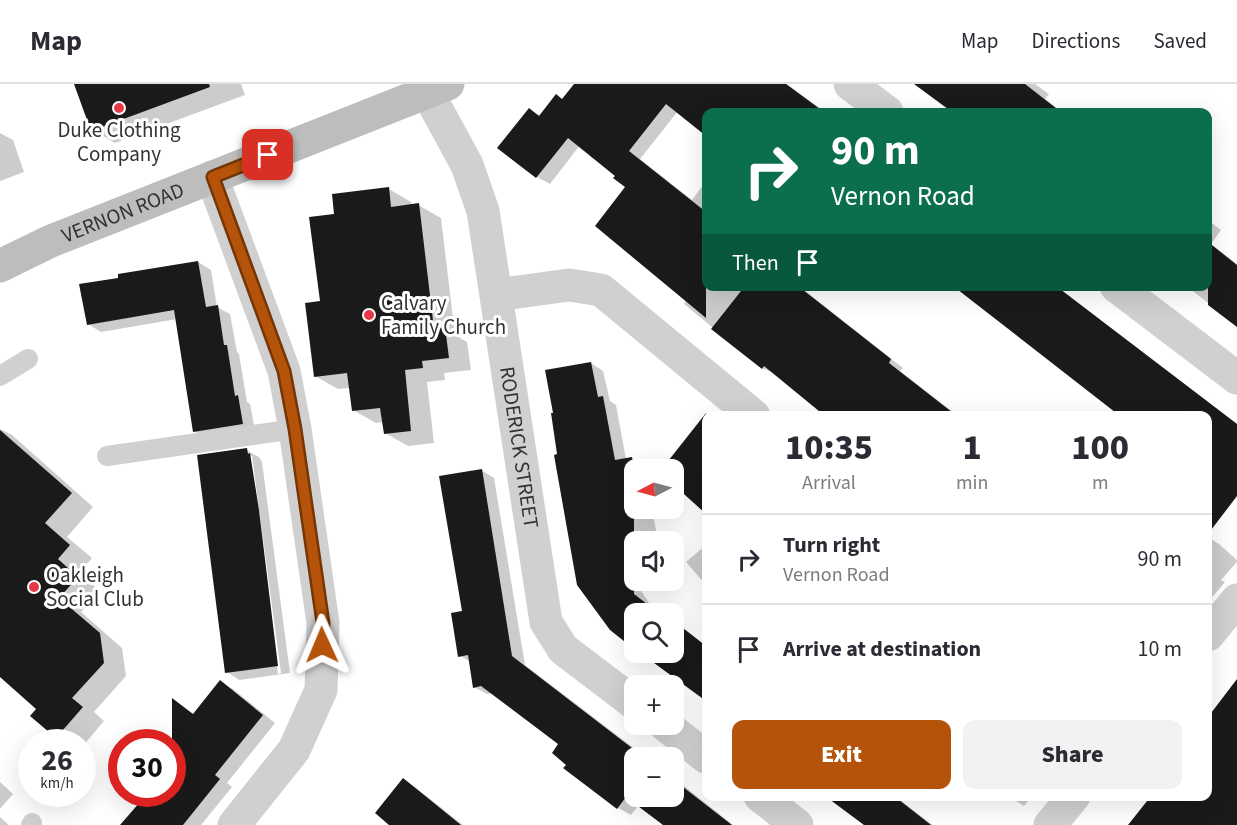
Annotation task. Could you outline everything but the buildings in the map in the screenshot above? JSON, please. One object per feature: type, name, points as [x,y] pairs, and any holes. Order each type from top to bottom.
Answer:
[{"type":"main road","name":"VERNON ROAD","points":[[0,266],[51,242],[432,87]]},
{"type":"street","points":[[850,84],[882,108]]},
{"type":"street","name":"RODERICK STREET","points":[[432,87],[483,211],[546,622],[563,649],[624,695]]},
{"type":"street","points":[[213,177],[284,371],[295,429],[323,623],[321,690],[294,750],[235,825]]},
{"type":"street","points":[[496,295],[569,285],[601,290],[748,411]]},
{"type":"street","points":[[1123,291],[1237,378]]},
{"type":"street","points":[[1212,630],[1237,600]]},
{"type":"street","points":[[678,735],[702,754]]},
{"type":"street","points":[[766,801],[798,825]]},
{"type":"street","points":[[1050,825],[1070,801]]},
{"type":"lane","points":[[0,376],[28,359]]},
{"type":"lane","points":[[107,456],[295,429]]},
{"type":"place","name":"Duke Clothing Company","points":[[119,108]]},
{"type":"place","name":"Calvary Family Church","points":[[369,315]]},
{"type":"place","name":"Oakleigh Social Club","points":[[34,587]]},
{"type":"route","points":[[268,155],[213,177],[284,371],[295,429],[323,623],[322,645]]}]
